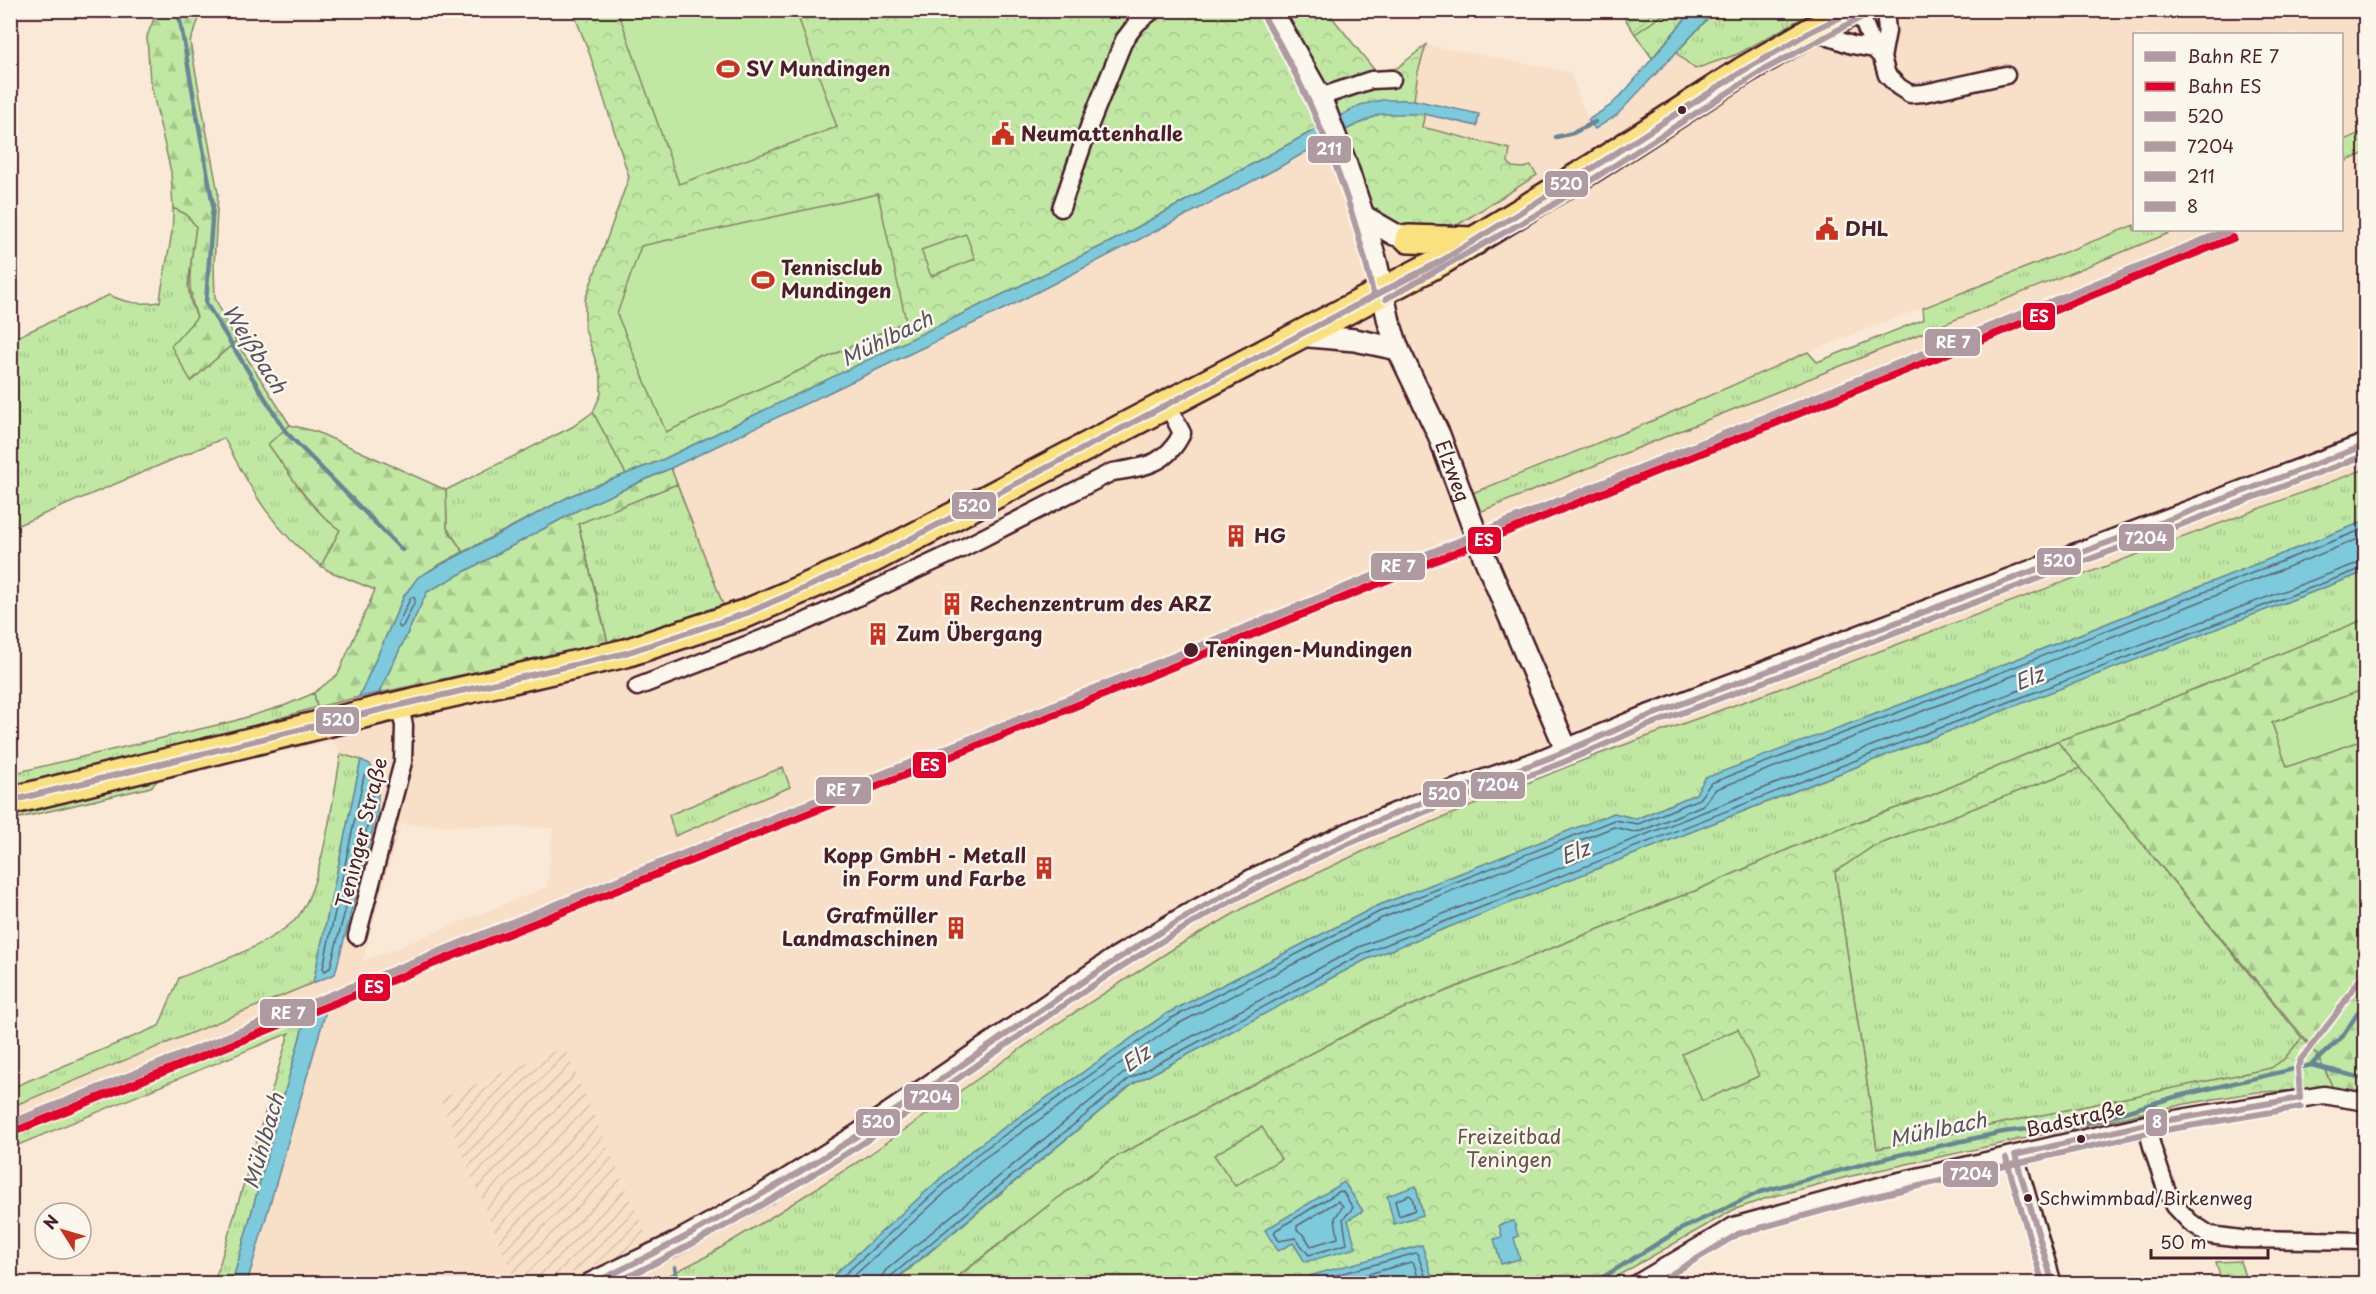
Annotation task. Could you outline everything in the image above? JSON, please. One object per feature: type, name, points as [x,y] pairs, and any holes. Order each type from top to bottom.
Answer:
[{"type":"main road","points":[[10,801],[400,705],[627,653],[747,613],[874,558],[1383,291],[1475,241],[1725,82],[1812,31],[1857,10]]},
{"type":"main road","points":[[1409,239],[1475,241]]},
{"type":"street","points":[[1061,208],[1090,124],[1124,40],[1137,23],[1153,10]]},
{"type":"street","name":"Elzweg","points":[[1271,10],[1320,98],[1363,216],[1389,322],[1398,348],[1439,435],[1484,556],[1567,751]]},
{"type":"street","points":[[1857,10],[1887,75],[1899,87],[1910,93],[1924,93],[2006,75]]},
{"type":"street","points":[[1878,54],[1887,31],[1885,10]]},
{"type":"street","points":[[1812,31],[1878,54]]},
{"type":"street","points":[[1320,98],[1371,80],[1392,79]]},
{"type":"street","points":[[1363,216],[1394,234],[1409,239]]},
{"type":"street","points":[[1298,335],[1355,340],[1398,348]]},
{"type":"street","points":[[637,687],[798,625],[961,549],[1112,472],[1137,468],[1162,460],[1175,448],[1182,433],[1167,404]]},
{"type":"street","points":[[591,1284],[673,1245],[775,1189],[857,1136],[1094,973],[1223,896],[1304,855],[1357,830],[1440,796],[1567,751],[1641,719],[2366,445]]},
{"type":"street","name":"Teninger Straße","points":[[357,936],[404,762],[404,726],[400,705]]},
{"type":"street","name":"Badstraße","points":[[1635,1284],[1734,1226],[1882,1185],[2146,1124],[2324,1095],[2366,1102]]},
{"type":"street","points":[[2146,1124],[2152,1150],[2166,1189],[2175,1206],[2190,1222],[2210,1235],[2241,1239],[2366,1241]]},
{"type":"street","points":[[2015,1155],[2053,1284]]},
{"type":"shaded area","points":[[1815,11],[2365,11],[2365,131],[2343,141],[2343,33],[2133,33],[2133,225],[1808,352],[1645,424],[1470,493],[1478,513],[2175,231],[2343,231],[2343,163],[2365,153],[2365,469],[1591,757],[1381,843],[1249,905],[1176,947],[773,1216],[707,1256],[652,1283],[247,1283],[328,1004],[11,1134],[11,1107],[335,974],[378,807],[379,781],[370,764],[341,754],[332,741],[283,752],[276,718],[328,703],[589,648],[682,624],[724,607],[671,468],[1012,305],[1276,169],[1337,134],[1377,220],[1531,166],[1513,167],[1508,162],[1509,149],[1421,127],[1414,100],[1418,72],[1426,45],[1570,72],[1588,120],[1595,129],[1617,115],[1676,53],[1696,69],[1778,32]],"holes":[[[783,768],[790,786],[675,835],[669,815]],[[401,824],[553,828],[547,887],[362,962]]]},
{"type":"shaded area","points":[[564,1047],[651,1247],[544,1283],[516,1283],[440,1099]]},
{"type":"green space","points":[[1620,10],[1668,11],[1635,34]]},
{"type":"green space","points":[[157,11],[202,11],[190,42],[218,193],[214,266],[215,298],[236,341],[191,381],[171,346],[197,317],[190,283],[196,226],[186,214],[173,208],[171,172],[150,81],[147,36]]},
{"type":"green space","points":[[573,11],[1327,11],[1376,72],[1397,68],[1426,45],[1418,72],[1414,100],[1427,103],[1422,127],[1510,149],[1508,162],[1512,167],[1531,166],[1537,175],[1459,224],[1440,232],[1419,236],[1368,209],[1332,120],[1114,240],[664,459],[626,474],[593,412],[601,394],[601,377],[585,329],[585,300],[629,177],[590,55]]},
{"type":"green space","name":"SV Mundingen","points":[[618,11],[796,11],[837,127],[679,184]]},
{"type":"green space","points":[[1668,11],[1692,11],[1652,58],[1635,34]]},
{"type":"green space","points":[[1715,11],[1815,11],[1738,54],[1695,69],[1676,53]]},
{"type":"green space","points":[[2365,131],[2365,153],[2343,163],[2343,141]]},
{"type":"green space","name":"Tennisclub Mundingen","points":[[878,194],[906,321],[666,432],[617,314],[641,246]]},
{"type":"green space","points":[[173,208],[186,214],[196,226],[188,286],[191,303],[197,317],[191,381],[236,341],[290,425],[269,445],[310,502],[340,530],[321,566],[289,539],[276,524],[254,492],[224,438],[11,528],[10,340],[109,295],[134,303],[160,302],[172,232]]},
{"type":"green space","points":[[2133,225],[2133,231],[2175,231],[1477,513],[1470,494],[1645,424],[1808,352],[1817,362],[1924,319],[1923,308]]},
{"type":"green space","points":[[966,234],[975,259],[931,276],[921,250]]},
{"type":"green space","points":[[593,412],[626,474],[572,495],[463,552],[447,528],[446,490],[572,427]]},
{"type":"green space","points":[[290,425],[317,432],[446,490],[447,528],[463,552],[423,575],[404,596],[359,697],[317,707],[314,693],[338,674],[375,590],[321,566],[340,530],[319,512],[268,444]]},
{"type":"green space","points":[[671,468],[677,484],[578,524],[608,643],[379,693],[427,592],[578,510]]},
{"type":"green space","points":[[2365,469],[2365,521],[1934,692],[1706,778],[1696,794],[1636,819],[1614,813],[1377,906],[1166,1014],[972,1150],[825,1283],[652,1284],[707,1256],[773,1216],[870,1154],[1052,1027],[1176,947],[1249,905],[1381,843],[1591,757]]},
{"type":"green space","points":[[677,484],[724,607],[682,624],[608,643],[578,523]]},
{"type":"green space","points":[[2365,572],[2365,619],[2121,719],[2057,741],[1930,796],[1816,837],[1695,891],[1373,1021],[1112,1159],[949,1283],[891,1284],[1133,1084],[1365,960],[1884,756]]},
{"type":"green space","points":[[2365,619],[2365,689],[2272,723],[2288,766],[2365,739],[2365,1097],[2333,1089],[2310,1045],[2057,741],[2121,719]]},
{"type":"green space","points":[[2365,689],[2365,739],[2287,767],[2272,723]]},
{"type":"green space","points":[[314,693],[317,707],[171,751],[11,788],[10,774],[234,721],[286,705]]},
{"type":"green space","name":"Freizeitbad Teningen","points":[[2057,741],[2080,768],[1872,847],[1835,872],[1877,1149],[2271,1068],[2284,1059],[2302,1038],[2321,1062],[2333,1089],[2257,1092],[2185,1104],[1847,1177],[1767,1198],[1733,1210],[1605,1283],[949,1284],[1054,1201],[1112,1159],[1373,1021],[1695,891],[1816,837],[1930,796]]},
{"type":"green space","points":[[341,754],[361,760],[313,983],[11,1107],[11,1088],[159,1026],[179,978],[254,947],[294,921],[312,890],[319,867]]},
{"type":"green space","points":[[783,767],[790,787],[675,836],[669,815]]},
{"type":"green space","points":[[2080,768],[2302,1038],[2284,1059],[2272,1068],[1877,1149],[1835,872],[1872,847]]},
{"type":"green space","points":[[163,775],[151,787],[11,820],[10,809]]},
{"type":"green space","points":[[307,1012],[232,1283],[214,1283],[289,1033],[11,1148],[11,1134]]},
{"type":"green space","points":[[1738,1029],[1759,1076],[1702,1101],[1682,1054]]},
{"type":"green space","points":[[1262,1127],[1281,1159],[1235,1186],[1214,1155]]},
{"type":"green space","points":[[2240,1261],[2247,1283],[2222,1283],[2216,1262]]},
{"type":"water","points":[[1692,11],[1715,11],[1617,115],[1595,129],[1588,120],[1610,106],[1626,90]]},
{"type":"water","points":[[1382,100],[1414,100],[1479,114],[1477,126],[1424,114],[1380,114],[1337,134],[1276,169],[1012,305],[578,510],[427,592],[379,693],[359,697],[404,596],[418,577],[572,495],[664,459],[1114,240],[1360,105]]},
{"type":"water","name":"Elz","points":[[2365,521],[2365,572],[1884,756],[1365,960],[1133,1084],[891,1283],[825,1283],[972,1150],[1166,1014],[1377,906],[1614,813],[1636,819],[1696,794],[1705,778],[1934,692]]},
{"type":"water","points":[[361,760],[370,764],[379,781],[377,813],[335,974],[313,983]]},
{"type":"water","points":[[328,1004],[247,1283],[232,1283],[307,1012]]},
{"type":"water","points":[[1344,1182],[1363,1211],[1348,1220],[1356,1248],[1305,1262],[1293,1243],[1278,1251],[1265,1230]]},
{"type":"water","points":[[1416,1186],[1423,1215],[1394,1224],[1387,1196]]},
{"type":"water","points":[[1514,1221],[1518,1236],[1514,1238],[1520,1259],[1501,1264],[1494,1239],[1502,1237],[1499,1225]]},
{"type":"water","points":[[1422,1245],[1434,1283],[1311,1283],[1309,1276]]},
{"type":"waterway","name":"Weißbach","points":[[182,10],[179,15],[213,205],[206,303],[286,432],[402,550]]},
{"type":"waterway","name":"Mühlbach","points":[[1556,137],[1573,133],[1595,122]]},
{"type":"waterway","points":[[2311,1065],[2343,1036],[2366,1000]]},
{"type":"waterway","name":"Mühlbach","points":[[1592,1284],[1681,1229],[1760,1192],[1890,1157],[2003,1132],[2095,1121],[2178,1096],[2311,1065],[2366,1079]]},
{"type":"waterway","points":[[675,1267],[678,1284]]},
{"type":"transit line","name":"520","points":[[10,801],[400,705],[626,653],[747,613],[874,558],[1441,261],[1594,167],[1743,71],[1812,31],[1855,10]]},
{"type":"transit line","name":"211","points":[[1263,15],[1299,81],[1329,149],[1354,220],[1373,293]]},
{"type":"transit line","name":"211","points":[[1386,299],[1548,208],[1760,72],[1860,18]]},
{"type":"transit line","points":[[10,1124],[934,754],[2228,231]]},
{"type":"transit line","name":"520","points":[[592,1284],[693,1233],[790,1177],[895,1111],[1137,946],[1210,903],[1307,853],[1439,796],[1536,763],[1641,719],[2366,445]]},
{"type":"transit line","name":"7204","points":[[613,1284],[708,1235],[800,1182],[901,1118],[1142,953],[1246,893],[1310,862],[1452,801],[1554,766],[1644,727],[2366,455]]},
{"type":"transit line","name":"8","points":[[2300,1098],[2298,1067],[2301,1059],[2334,1017],[2366,970]]},
{"type":"transit line","name":"8","points":[[2015,1155],[2146,1124],[2300,1098]]},
{"type":"transit line","name":"7204","points":[[1655,1284],[1738,1234],[1876,1196],[2148,1133],[2301,1107]]},
{"type":"transit line","name":"8","points":[[2015,1155],[2053,1284]]},
{"type":"transit line","name":"7204","points":[[2006,1158],[2043,1284]]},
{"type":"rail line","name":"ES","points":[[13,1132],[937,762],[2233,238]]},
{"type":"place","name":"SV Mundingen","points":[[728,69]]},
{"type":"place","name":"Neumattenhalle","points":[[1003,134]]},
{"type":"place","name":"DHL","points":[[1827,229]]},
{"type":"place","name":"Tennisclub Mundingen","points":[[763,280]]},
{"type":"place","name":"HG","points":[[1236,536]]},
{"type":"place","name":"Rechenzentrum des ARZ","points":[[952,604]]},
{"type":"place","name":"Zum Übergang","points":[[878,634]]},
{"type":"place","name":"Teningen-Mundingen","points":[[1191,650]]},
{"type":"place","name":"Kopp GmbH - Metall in Form und Farbe","points":[[1044,868]]},
{"type":"place","name":"Grafmüller Landmaschinen","points":[[956,928]]},
{"type":"place","name":"Schwimmbad/Birkenweg","points":[[2028,1198]]}]
